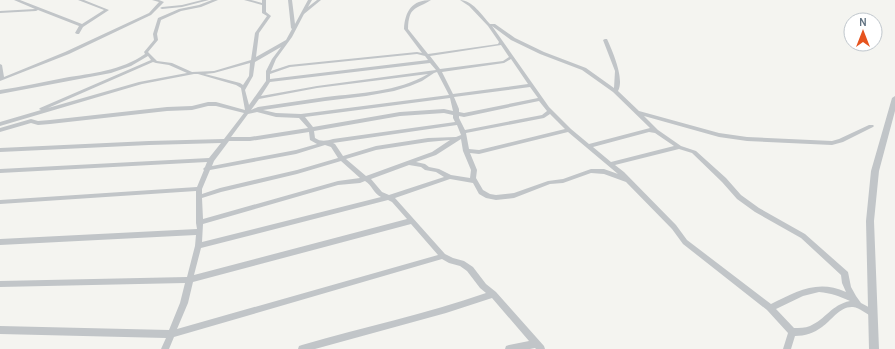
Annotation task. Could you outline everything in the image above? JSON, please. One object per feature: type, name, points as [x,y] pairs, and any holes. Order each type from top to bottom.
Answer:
[{"type":"street","points":[[16,0],[82,26]]},
{"type":"street","points":[[77,33],[82,26],[107,10],[80,0]]},
{"type":"street","points":[[0,65],[1,79],[61,56],[150,14],[162,2],[154,0]]},
{"type":"street","points":[[209,0],[182,6],[174,6],[165,3],[162,5],[155,34],[156,40],[146,52],[158,63],[170,64],[194,73],[238,84],[243,87],[248,112]]},
{"type":"street","points":[[159,19],[180,10],[200,6],[216,0]]},
{"type":"street","points":[[246,0],[264,2]]},
{"type":"street","points":[[258,0],[264,2]]},
{"type":"street","points":[[290,0],[293,30]]},
{"type":"street","points":[[165,349],[184,303],[188,280],[198,246],[200,232],[199,189],[206,169],[211,160],[248,112],[268,81],[268,73],[274,59],[288,40],[310,0]]},
{"type":"street","points":[[302,15],[314,0]]},
{"type":"street","points":[[302,15],[319,0]]},
{"type":"street","points":[[428,0],[413,6],[407,14],[406,30],[431,61],[451,96],[456,118],[460,123],[466,151],[474,170],[475,181],[483,194],[496,198],[515,196],[550,182],[562,181],[596,170],[607,172],[631,183]]},
{"type":"street","points":[[462,0],[470,5],[489,25],[550,111],[569,130],[612,164],[674,228],[685,242],[770,308],[792,332],[804,334],[812,330],[842,307],[849,304],[859,306],[873,314]]},
{"type":"street","points":[[244,90],[251,76],[257,33],[269,16],[264,13],[264,2]]},
{"type":"street","points":[[0,12],[30,10],[44,11]]},
{"type":"street","points":[[489,25],[494,25],[513,39],[542,53],[584,69],[614,91],[656,131],[679,148],[694,152],[740,197],[757,210],[803,236],[846,274],[845,281],[852,298],[859,306]]},
{"type":"street","points":[[0,124],[141,82],[194,73],[214,72],[253,60],[288,40]]},
{"type":"street","points":[[605,40],[617,71],[617,88],[614,91]]},
{"type":"street","points":[[268,73],[289,66],[417,53],[426,54],[495,46],[501,43]]},
{"type":"street","points":[[0,92],[79,76],[102,74],[133,63],[148,54]]},
{"type":"street","points":[[257,98],[309,88],[504,62],[511,57]]},
{"type":"street","points":[[31,114],[72,94],[154,60]]},
{"type":"street","points":[[268,81],[431,61]]},
{"type":"street","points":[[0,119],[38,123],[159,110],[192,108],[208,104],[216,104],[248,112],[382,91],[426,78],[436,72]]},
{"type":"street","points":[[257,110],[276,115],[301,116],[531,85]]},
{"type":"street","points":[[874,349],[870,221],[875,170],[895,98]]},
{"type":"street","points":[[0,150],[250,139],[400,114],[428,111],[464,115],[541,99]]},
{"type":"street","points":[[199,197],[220,190],[297,172],[376,148],[462,135],[544,116],[550,111]]},
{"type":"street","points":[[637,112],[720,135],[746,139],[832,143],[841,141],[871,126]]},
{"type":"street","points":[[301,116],[311,129],[312,140],[333,145],[342,158],[365,179],[370,181],[380,194],[394,200],[411,221],[444,256],[451,261],[462,263],[470,269],[483,286],[493,294],[538,346]]},
{"type":"street","points":[[0,130],[30,121]]},
{"type":"street","points":[[206,169],[296,152],[333,141],[460,123]]},
{"type":"street","points":[[466,151],[479,152],[569,130]]},
{"type":"street","points":[[589,146],[641,131],[656,131]]},
{"type":"street","points":[[199,223],[338,183],[355,183],[432,156],[447,144],[462,135]]},
{"type":"street","points":[[612,164],[679,148]]},
{"type":"street","points":[[0,171],[211,160]]},
{"type":"street","points":[[411,163],[423,165],[428,169],[437,170],[450,177],[475,181]]},
{"type":"street","points":[[198,246],[387,198],[450,177]]},
{"type":"street","points":[[0,202],[199,189]]},
{"type":"street","points":[[0,284],[188,280],[411,221]]},
{"type":"street","points":[[0,242],[200,232]]},
{"type":"street","points":[[0,330],[172,334],[444,256]]},
{"type":"street","points":[[770,308],[814,288],[834,289],[852,298]]},
{"type":"street","points":[[302,349],[345,336],[429,315],[493,294]]},
{"type":"street","points":[[788,349],[792,332]]},
{"type":"street","points":[[509,349],[538,346]]}]
